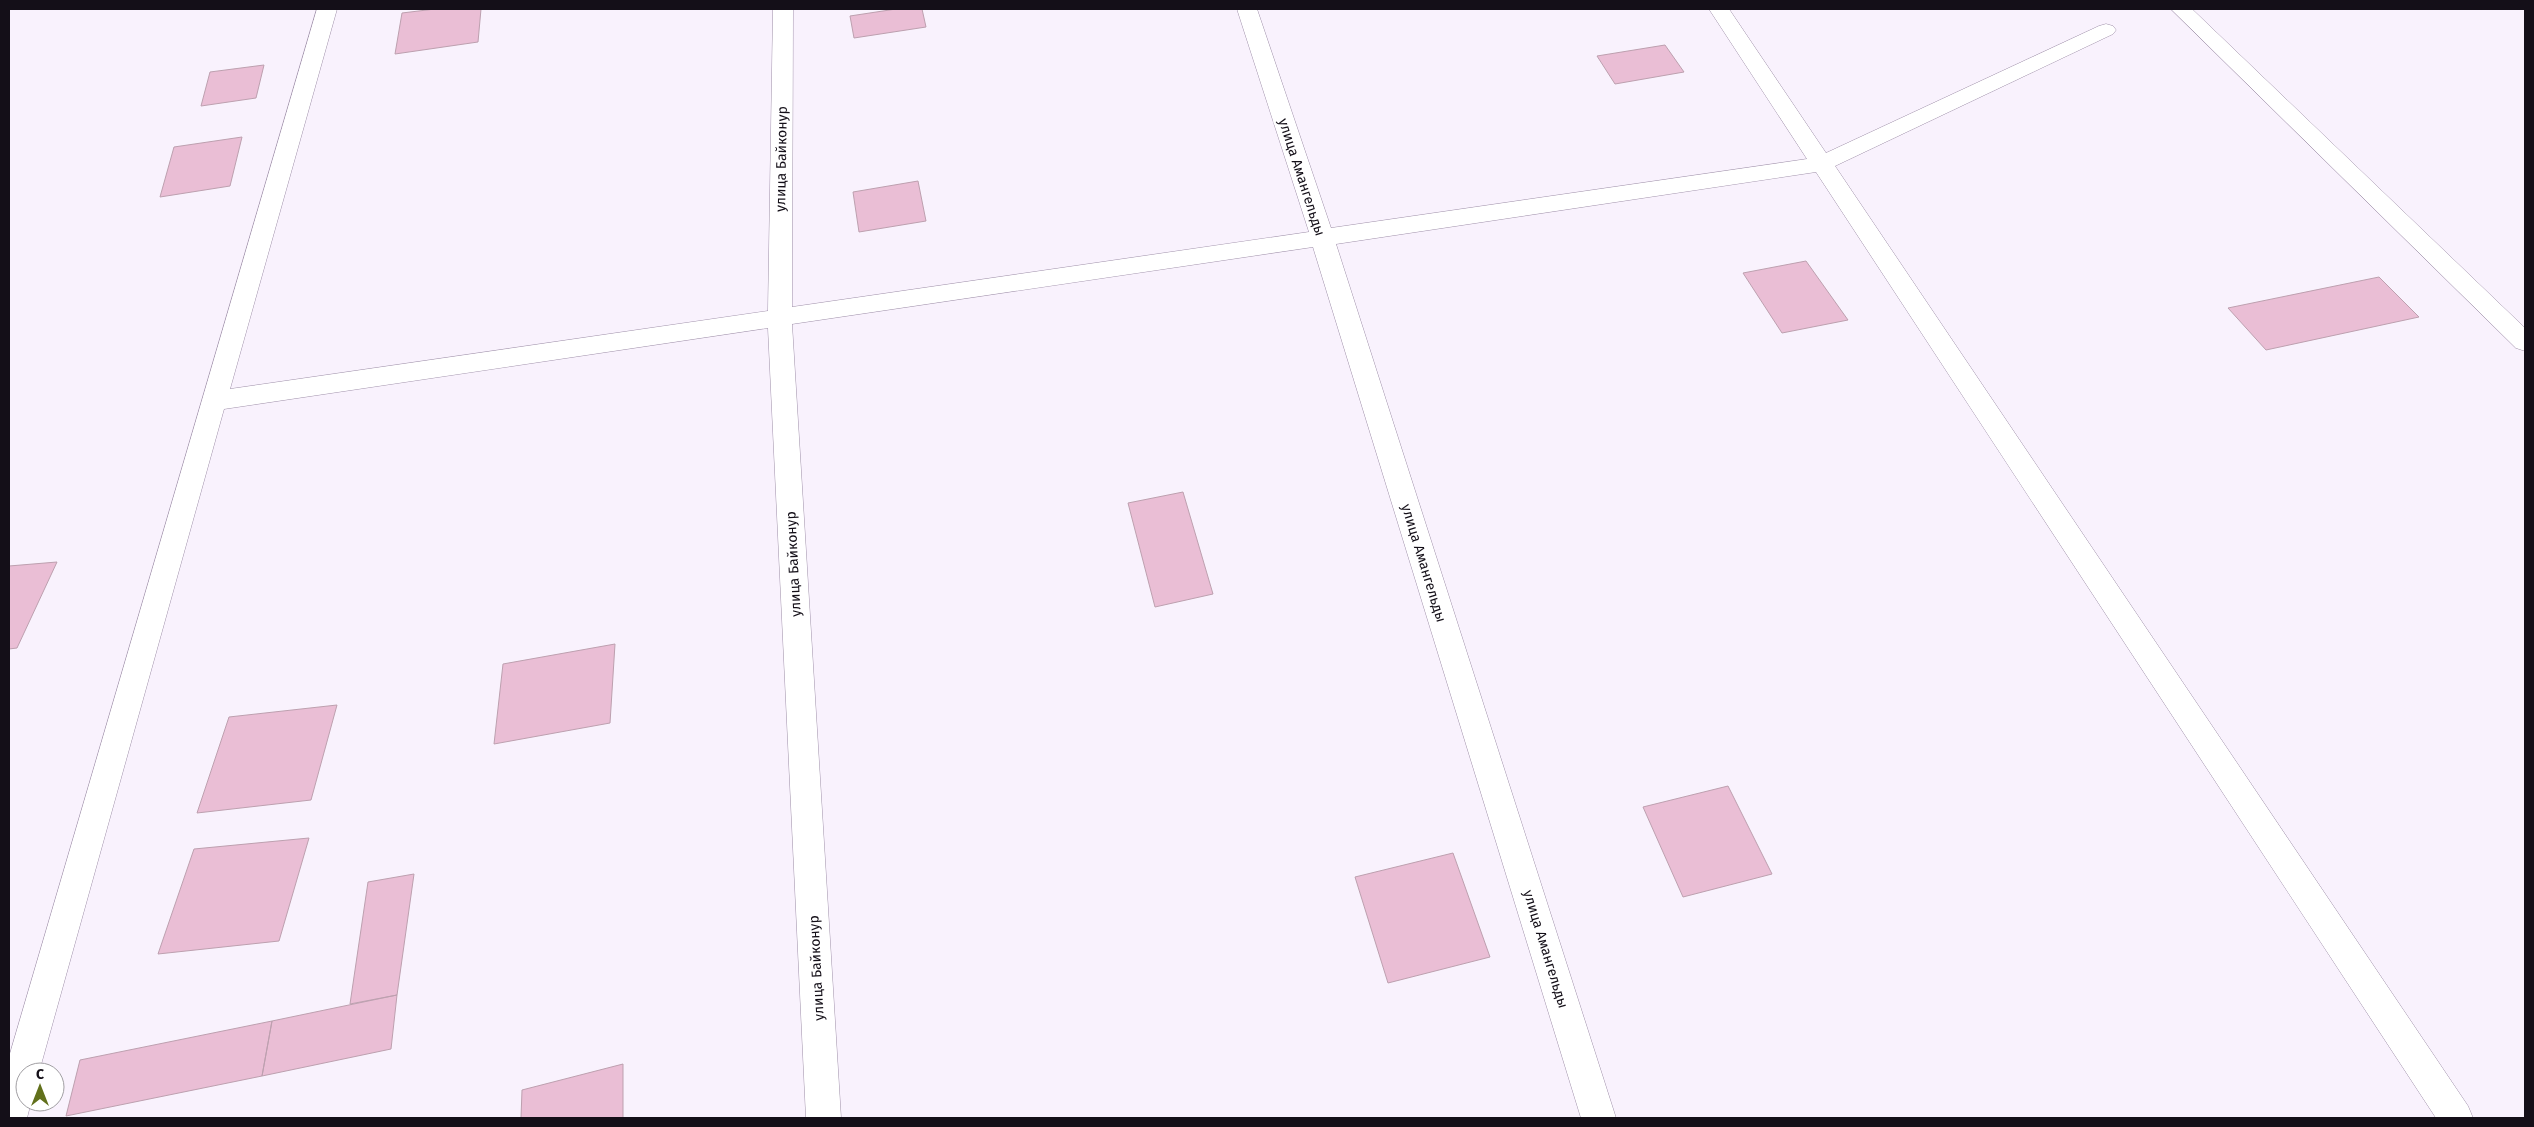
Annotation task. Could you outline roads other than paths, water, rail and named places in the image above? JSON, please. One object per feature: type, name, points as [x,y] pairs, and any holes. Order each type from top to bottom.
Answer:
[{"type":"street","points":[[9,1118],[327,9]]},
{"type":"street","name":"улица Байконур","points":[[782,9],[780,317],[824,1118]]},
{"type":"street","name":"улица Амангельды","points":[[1247,9],[1322,237],[1599,1118]]},
{"type":"street","points":[[1718,9],[2456,1118]]},
{"type":"street","points":[[2181,9],[2525,342]]},
{"type":"street","points":[[214,401],[1821,164],[2106,30]]}]
